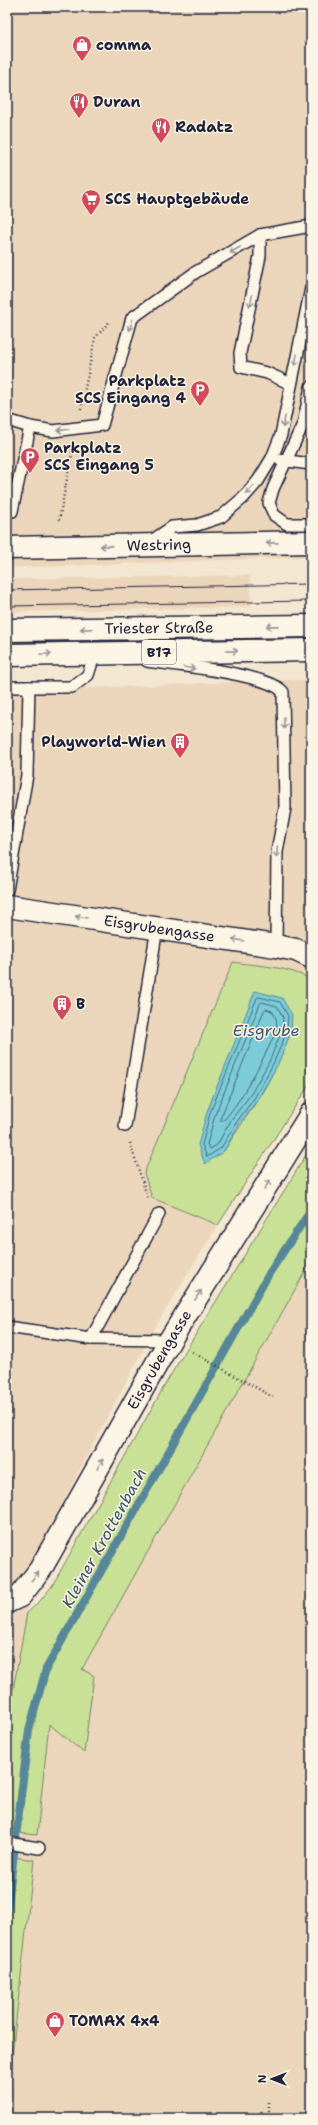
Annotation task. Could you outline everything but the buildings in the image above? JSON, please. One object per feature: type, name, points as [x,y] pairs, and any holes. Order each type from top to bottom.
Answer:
[{"type":"street","name":"Westring","points":[[7,548],[311,542]]},
{"type":"street","name":"Triester Straße","points":[[7,630],[311,626]]},
{"type":"street","name":"Triester Straße","points":[[7,655],[311,650]]},
{"type":"street","name":"Eisgrubengasse","points":[[7,906],[276,946],[296,950],[311,957]]},
{"type":"street","name":"Eisgrubengasse","points":[[7,1602],[20,1596],[40,1570],[170,1340],[311,1114]]},
{"type":"lane","points":[[7,420],[30,427],[53,431],[102,425],[132,318],[196,272],[260,235],[311,226]]},
{"type":"lane","points":[[260,235],[260,256],[240,352],[242,367],[267,373],[291,384]]},
{"type":"lane","points":[[145,546],[172,527],[197,525],[220,517],[243,498],[258,481],[272,458],[281,435],[311,288]]},
{"type":"lane","points":[[311,387],[302,424],[273,489],[269,503],[274,515],[287,524],[311,524]]},
{"type":"lane","points":[[7,511],[12,511],[30,427]]},
{"type":"lane","points":[[272,458],[286,462],[311,464]]},
{"type":"lane","points":[[7,687],[72,687],[88,675],[95,653],[261,679],[279,686],[283,692],[285,808],[277,852],[276,946]]},
{"type":"lane","points":[[7,890],[27,775],[29,687]]},
{"type":"lane","points":[[125,1126],[157,928]]},
{"type":"lane","points":[[92,1339],[159,1214]]},
{"type":"lane","points":[[7,1327],[92,1339],[170,1340]]},
{"type":"lane","points":[[7,1843],[39,1848]]},
{"type":"path","points":[[59,520],[81,410]]},
{"type":"path","points":[[125,1126],[147,1198],[159,1214]]},
{"type":"path","points":[[190,1350],[273,1397]]},
{"type":"path","points":[[268,2102],[269,2118]]},
{"type":"shaded area","points":[[7,7],[311,7],[311,557],[7,568]]},
{"type":"shaded area","points":[[250,575],[251,607],[7,612],[7,579]]},
{"type":"shaded area","points":[[311,680],[311,1082],[218,1225],[157,1324],[21,1581],[27,1613],[82,1669],[311,1261],[311,2118],[7,2118],[7,691]]},
{"type":"green space","points":[[233,962],[283,969],[302,975],[311,980],[311,1082],[218,1225],[152,1198],[144,1173]],"holes":[[[291,1032],[268,1083],[224,1151],[207,1112],[221,1077]]]},
{"type":"green space","points":[[311,1147],[311,1261],[82,1669],[94,1676],[84,1753],[49,1724],[37,1835],[7,1832],[7,1723],[27,1613],[40,1601],[52,1586],[170,1376]]},
{"type":"green space","points":[[7,1856],[34,1860],[10,2073],[11,2118],[7,2118]]},
{"type":"water","name":"Eisgrube","points":[[255,991],[282,998],[292,1015],[291,1032],[278,1064],[258,1099],[239,1125],[224,1151],[205,1164],[198,1145],[207,1112]]},
{"type":"waterway","name":"Kleiner Krottenbach","points":[[7,1911],[29,1730],[46,1669],[270,1272],[311,1210]]},
{"type":"tram line","points":[[7,590],[311,584]]},
{"type":"tram line","points":[[7,606],[311,601]]},
{"type":"place","name":"comma","points":[[82,62]]},
{"type":"place","name":"Duran","points":[[79,119]]},
{"type":"place","name":"Radatz","points":[[161,144]]},
{"type":"place","name":"SCS Hauptgebäude","points":[[91,216]]},
{"type":"place","name":"Parkplatz SCS Eingang 4","points":[[200,407]]},
{"type":"place","name":"Parkplatz SCS Eingang 5","points":[[30,474]]},
{"type":"place","name":"Playworld-Wien","points":[[180,759]]},
{"type":"place","name":"B","points":[[62,1021]]},
{"type":"place","name":"TOMAX 4x4","points":[[55,2038]]}]
